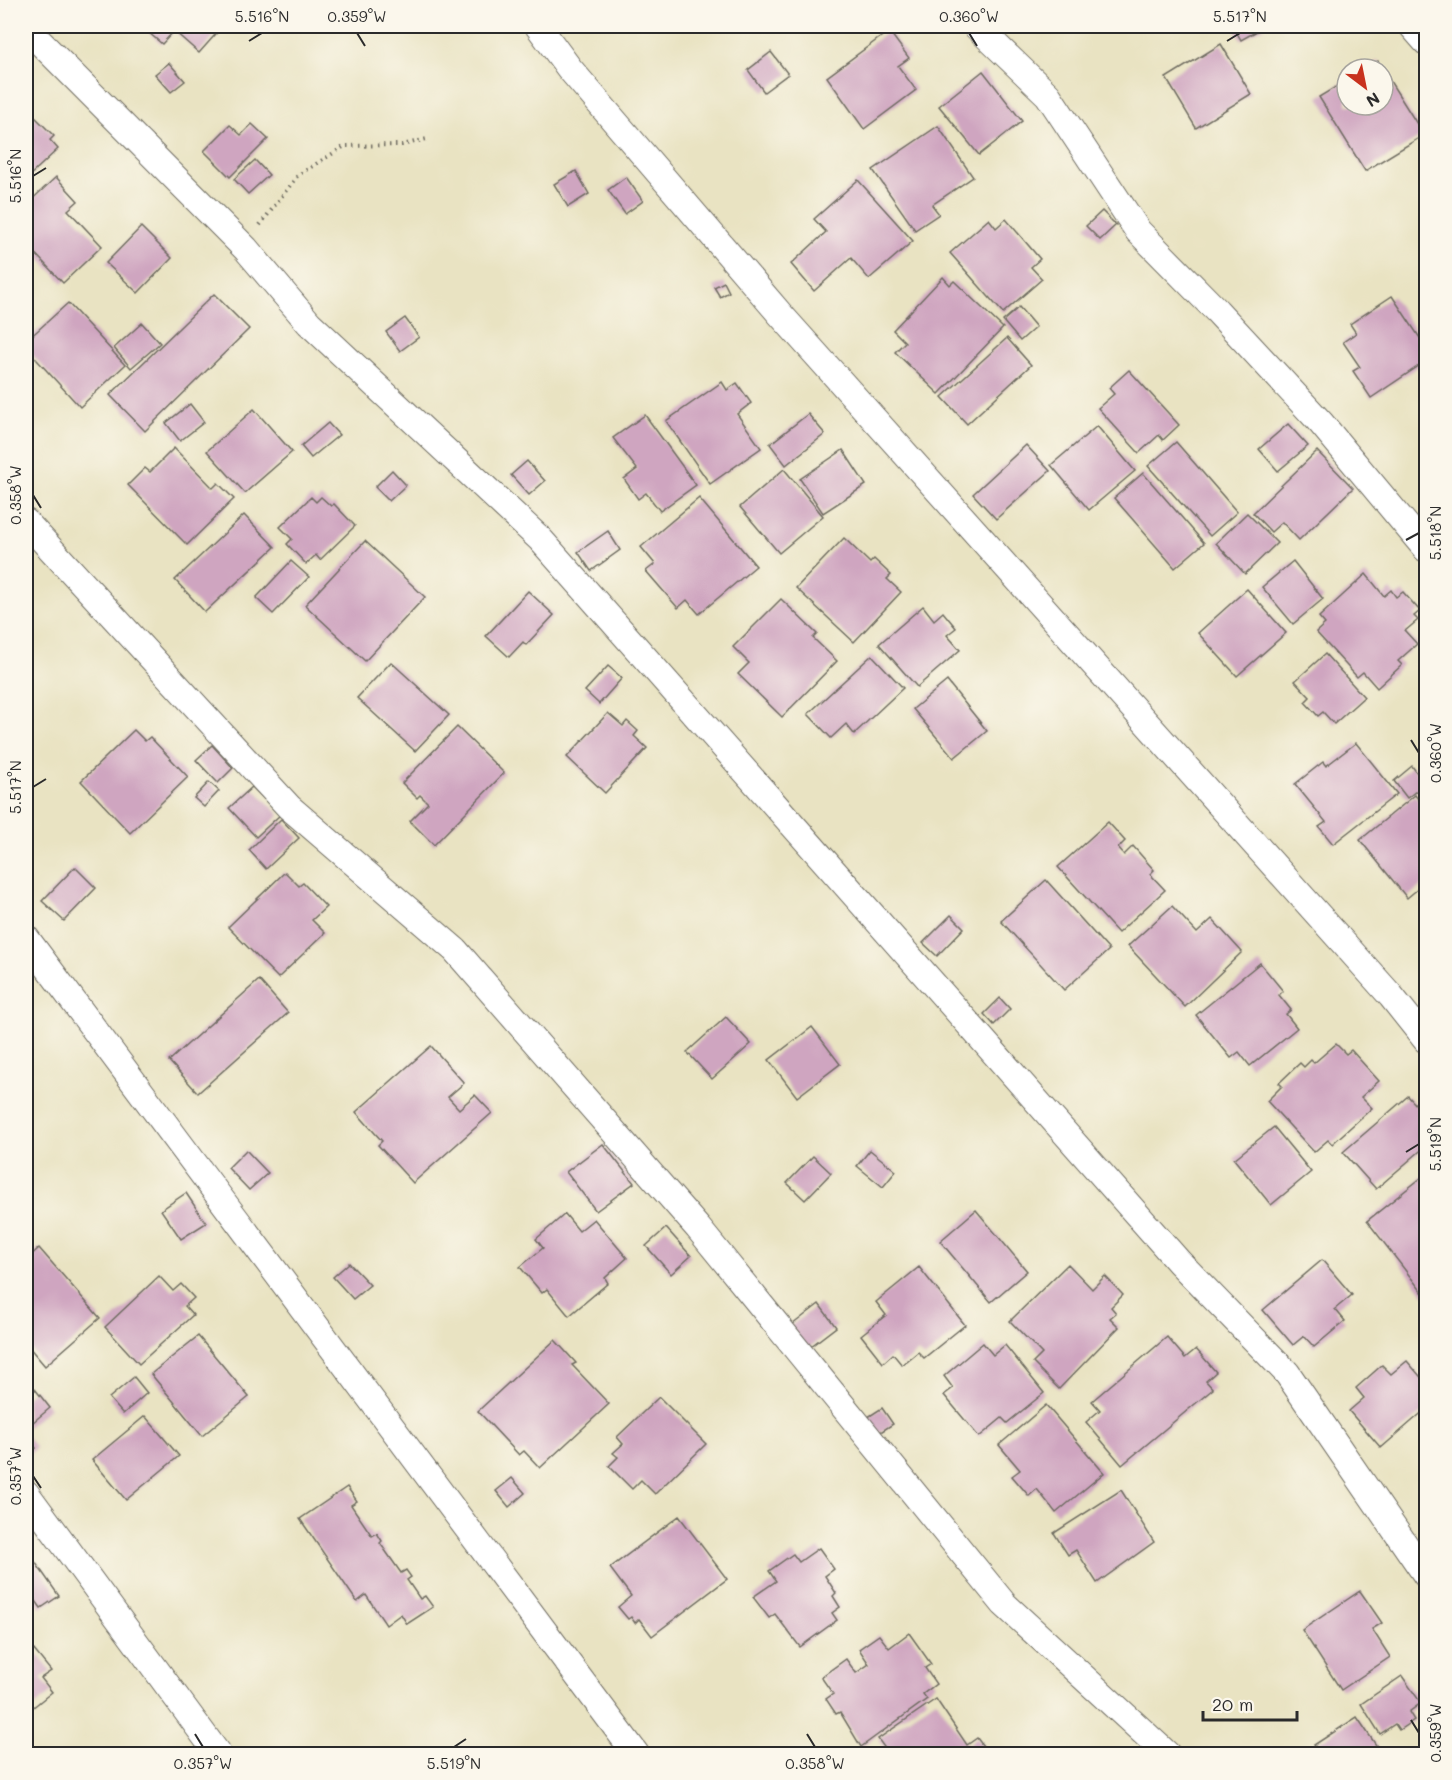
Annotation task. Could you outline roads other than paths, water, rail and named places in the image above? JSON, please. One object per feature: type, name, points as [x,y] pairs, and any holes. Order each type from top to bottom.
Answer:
[{"type":"street","points":[[538,26],[569,68],[780,314],[1391,996],[1426,1041]]},
{"type":"street","points":[[976,26],[1048,95],[1138,231],[1217,311],[1321,423],[1426,549]]},
{"type":"street","points":[[1412,26],[1426,42]]},
{"type":"street","points":[[26,28],[246,249],[309,323],[540,539],[1179,1262],[1287,1373],[1426,1575]]},
{"type":"street","points":[[26,522],[289,807],[456,950],[698,1228],[1004,1604],[1167,1755]]},
{"type":"street","points":[[26,938],[636,1755]]},
{"type":"street","points":[[26,1493],[218,1755]]}]
